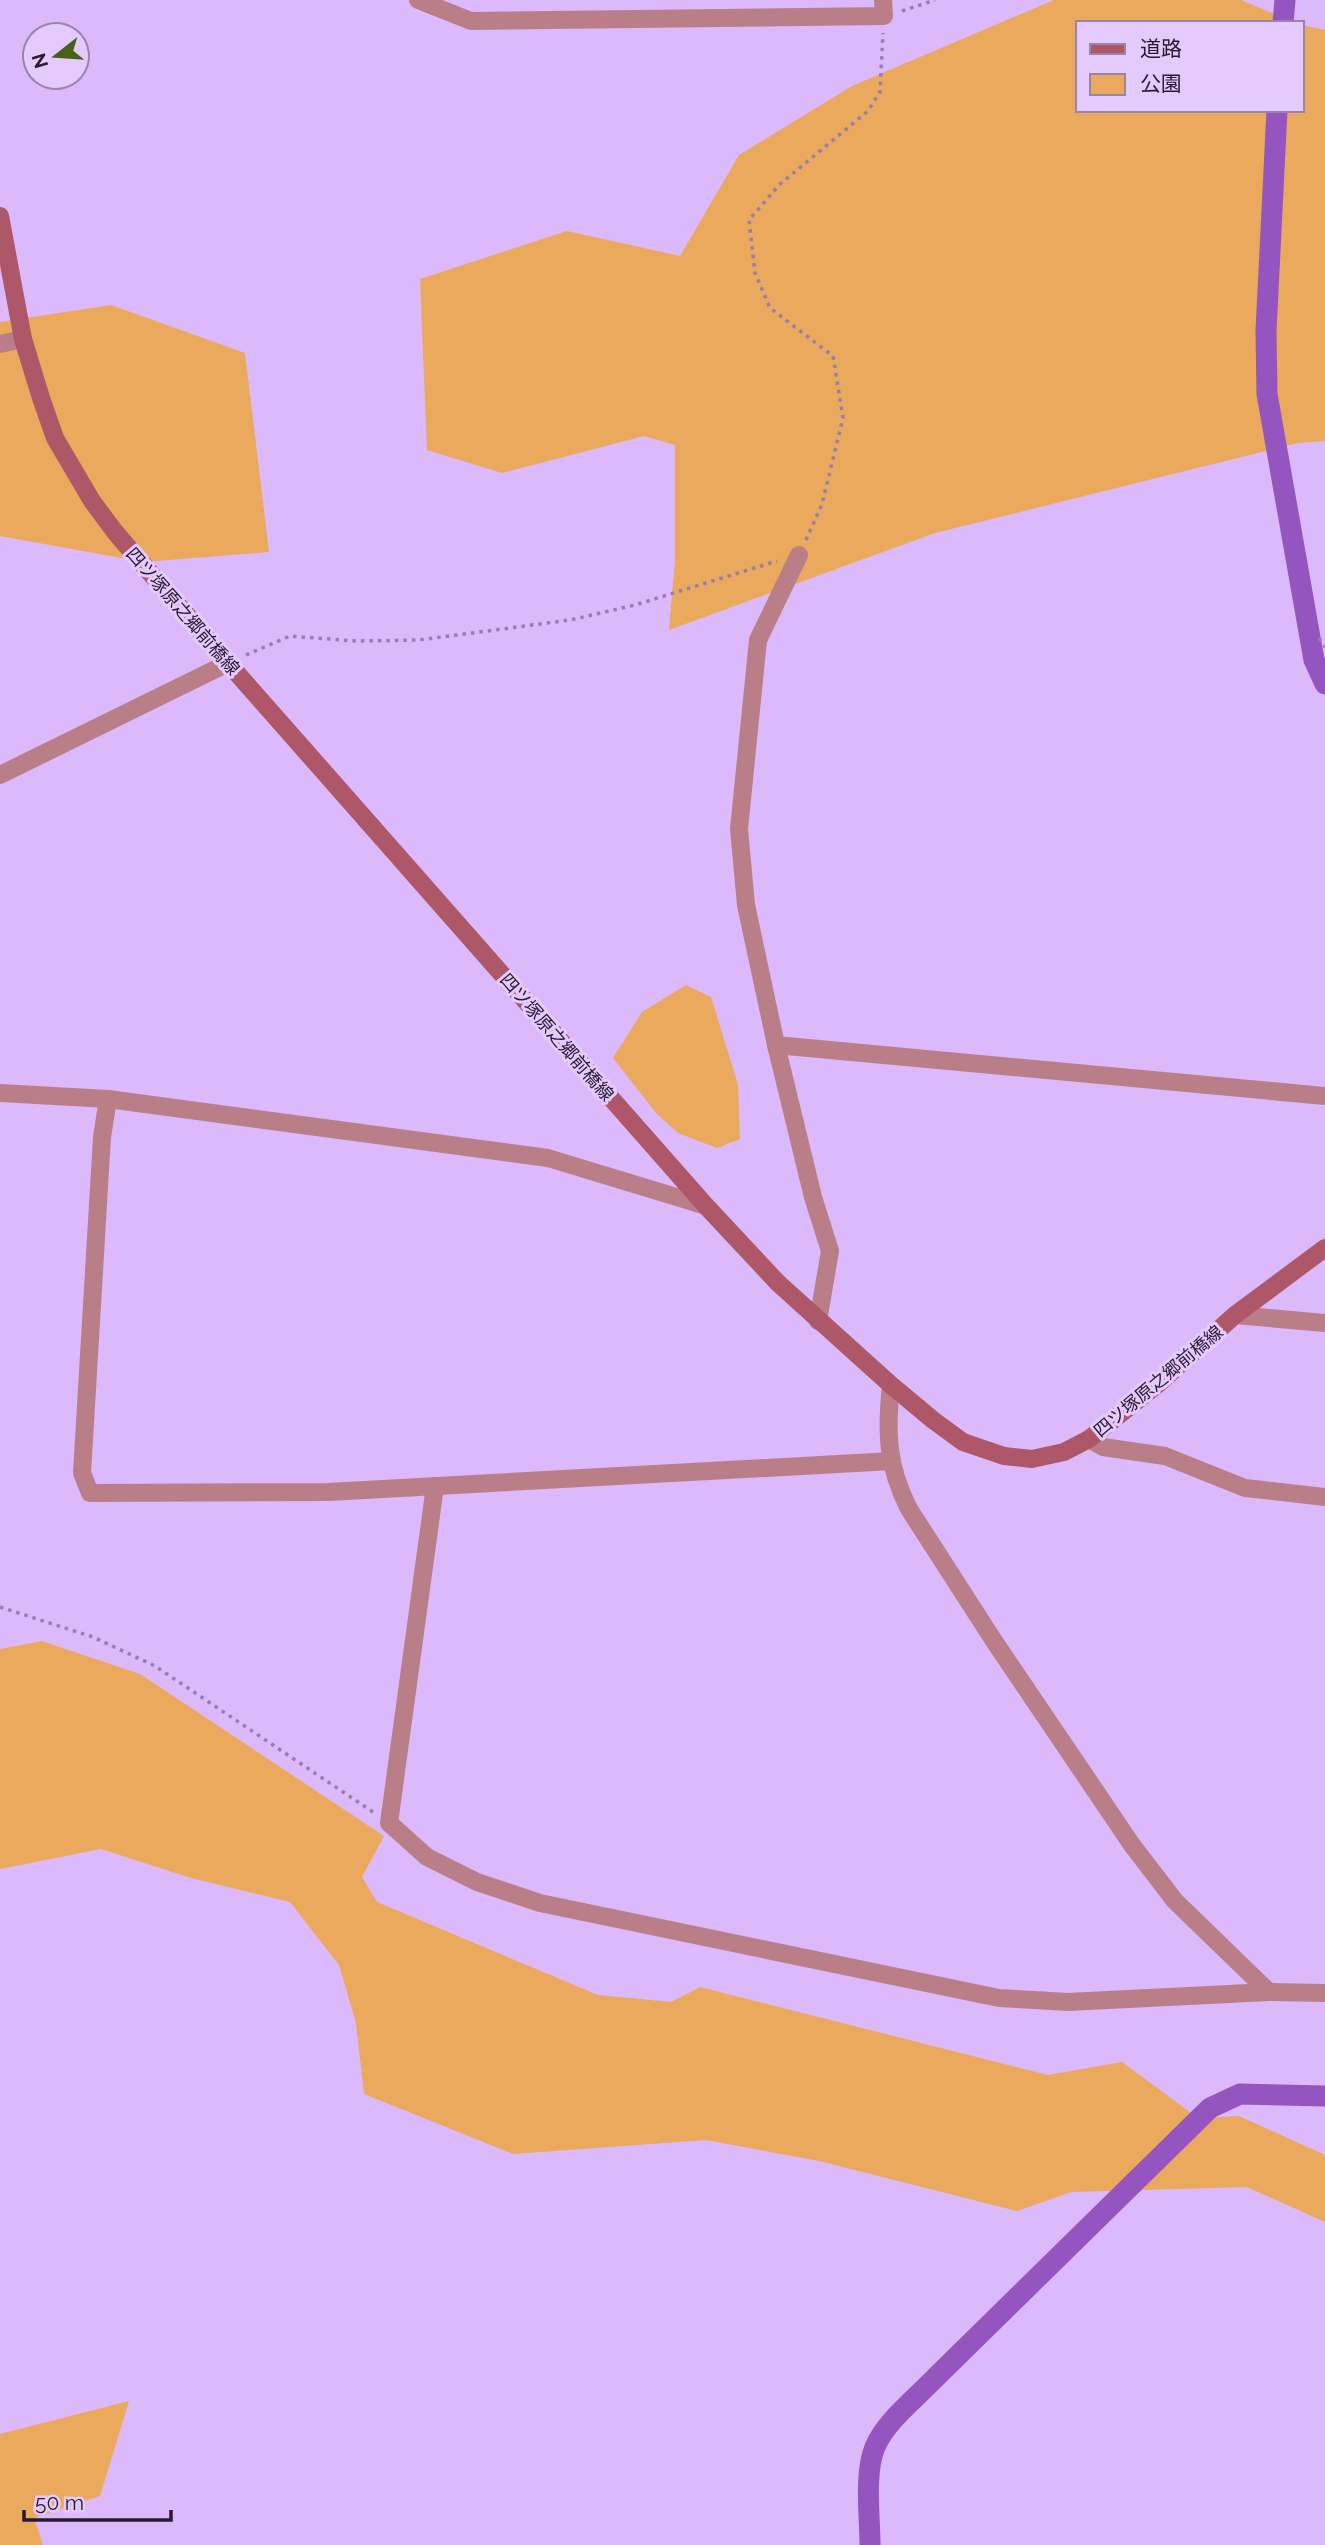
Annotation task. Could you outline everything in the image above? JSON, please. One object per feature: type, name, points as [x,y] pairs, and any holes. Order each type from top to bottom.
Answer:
[{"type":"main road","name":"四ツ塚原之郷前橋線","points":[[0,216],[23,339],[55,438],[85,491],[115,532],[706,1206],[778,1283],[818,1321],[891,1385],[963,1442],[1004,1456],[1032,1459],[1064,1452],[1089,1439],[1158,1384],[1235,1315],[1325,1248]]},
{"type":"street","points":[[418,0],[471,21],[883,8]]},
{"type":"street","points":[[0,344],[23,339]]},
{"type":"street","points":[[799,555],[758,640],[739,829],[746,905],[776,1045],[830,1251],[818,1321]]},
{"type":"street","points":[[0,775],[228,663]]},
{"type":"street","points":[[776,1045],[1325,1096]]},
{"type":"street","points":[[0,1093],[108,1099],[548,1158],[706,1206]]},
{"type":"street","points":[[108,1099],[102,1137],[82,1472],[90,1493],[328,1492],[892,1461]]},
{"type":"street","points":[[1235,1315],[1325,1323]]},
{"type":"street","points":[[891,1385],[886,1426],[899,1488],[909,1509],[994,1641],[1132,1845],[1175,1901],[1269,1992]]},
{"type":"street","points":[[1089,1439],[1103,1447],[1164,1456],[1245,1488],[1325,1497]]},
{"type":"street","points":[[436,1486],[389,1823],[427,1857],[477,1882],[540,1903],[999,1998],[1068,2002],[1269,1992],[1325,1993]]},
{"type":"path","points":[[228,663],[290,636],[355,641],[419,640],[570,620],[635,605],[799,555],[822,504],[843,418],[833,356],[770,308],[755,272],[749,220],[779,185],[868,111],[880,92],[883,8],[935,0]]},
{"type":"path","points":[[1319,638],[1325,647]]},
{"type":"path","points":[[0,1607],[93,1637],[155,1666],[389,1823]]},
{"type":"green space","points":[[1054,0],[1241,0],[1291,21],[1076,21],[1076,112],[1304,112],[1304,25],[1325,30],[1325,441],[1298,443],[935,533],[669,630],[675,561],[675,445],[644,436],[502,473],[427,450],[420,279],[567,231],[680,256],[739,155],[852,86]]},
{"type":"green space","points":[[111,305],[245,353],[269,552],[144,562],[0,536],[0,322]]},
{"type":"green space","points":[[686,985],[711,997],[738,1085],[740,1139],[717,1148],[678,1133],[657,1114],[613,1058],[642,1012]]},
{"type":"green space","points":[[42,1641],[140,1674],[384,1836],[362,1877],[377,1902],[598,1995],[671,2002],[700,1987],[1048,2075],[1122,2062],[1198,2118],[1239,2116],[1325,2155],[1325,2222],[1247,2187],[1071,2192],[1017,2211],[819,2161],[706,2140],[513,2154],[364,2094],[356,2023],[339,1965],[290,1902],[191,1878],[101,1849],[0,1869],[0,1649]]},
{"type":"green space","points":[[129,2401],[100,2496],[34,2518],[43,2545],[0,2545],[0,2434]]},
{"type":"waterway","points":[[1283,21],[1285,0]]},
{"type":"waterway","points":[[1277,112],[1266,331],[1267,394],[1314,660],[1325,684]]},
{"type":"waterway","points":[[870,2545],[869,2482],[875,2447],[886,2428],[911,2402],[1210,2108],[1240,2094],[1325,2096]]}]
